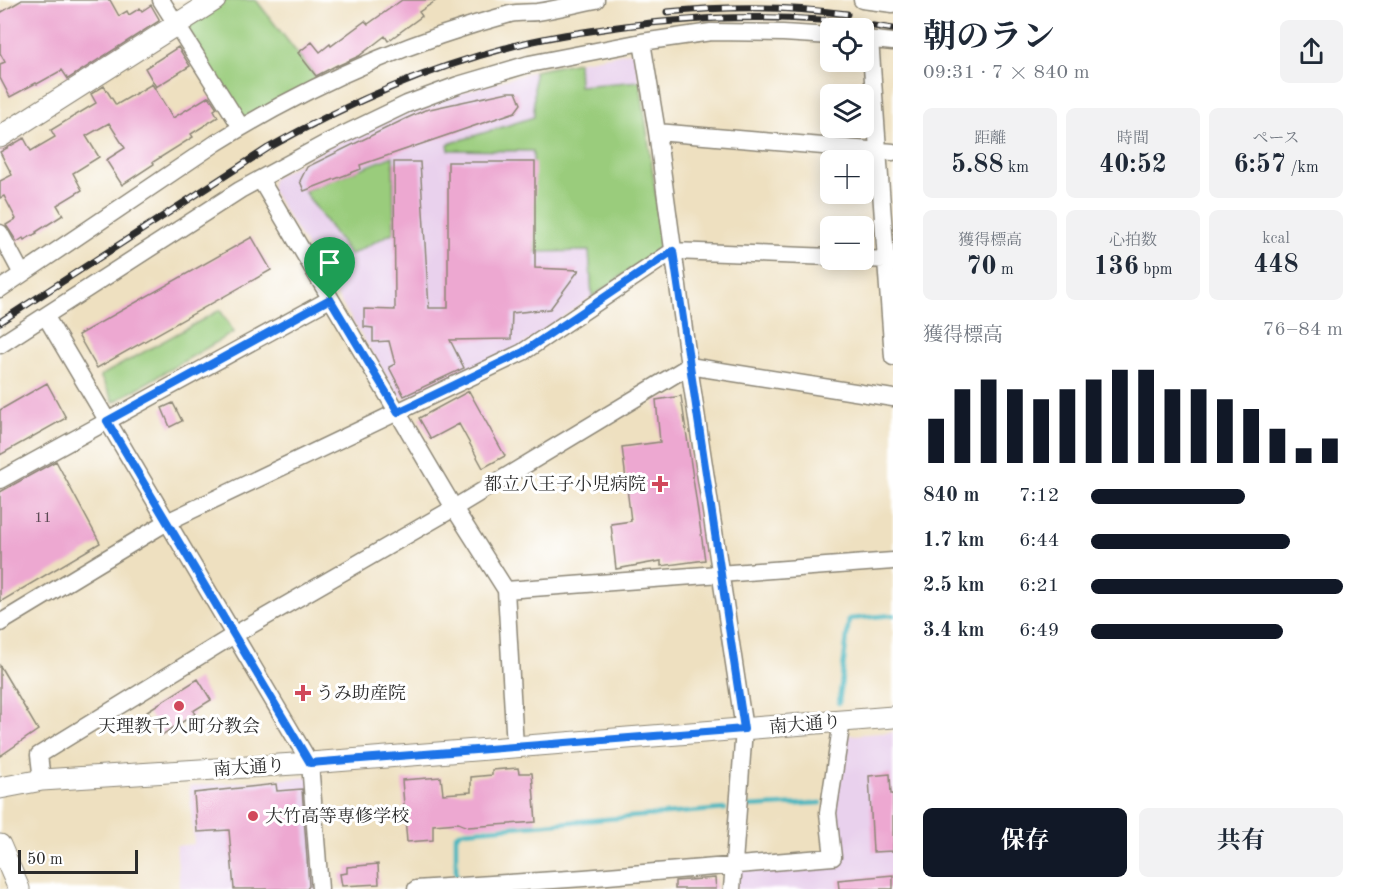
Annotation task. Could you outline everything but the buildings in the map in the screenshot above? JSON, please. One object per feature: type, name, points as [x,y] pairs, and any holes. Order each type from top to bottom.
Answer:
[{"type":"street","points":[[161,0],[241,127]]},
{"type":"street","points":[[0,137],[215,0]]},
{"type":"street","points":[[0,289],[216,143],[313,88],[433,38],[513,13],[535,12],[596,0]]},
{"type":"street","points":[[862,0],[893,4]]},
{"type":"street","points":[[0,345],[240,190],[328,142],[407,104],[458,85],[529,64],[642,42],[711,32],[820,35]]},
{"type":"street","points":[[874,40],[893,42]]},
{"type":"street","points":[[642,42],[744,729],[732,889]]},
{"type":"street","points":[[872,72],[885,152],[893,357]]},
{"type":"street","points":[[657,132],[885,152]]},
{"type":"street","points":[[260,179],[454,508],[506,590],[515,747]]},
{"type":"street","points":[[0,233],[22,274]]},
{"type":"street","points":[[0,623],[167,522],[523,352],[673,251],[820,258]]},
{"type":"street","points":[[874,259],[889,260]]},
{"type":"street","points":[[0,480],[330,299]]},
{"type":"street","points":[[46,317],[310,763],[320,889]]},
{"type":"street","points":[[42,780],[39,755],[234,635],[454,508],[689,366],[893,398]]},
{"type":"street","points":[[506,590],[893,561]]},
{"type":"street","name":"南大通り","points":[[0,788],[42,780],[310,763],[893,717]]},
{"type":"street","points":[[416,889],[833,857],[828,813],[842,721]]},
{"type":"street","points":[[0,845],[19,889]]},
{"type":"shaded area","points":[[635,51],[663,246],[520,347],[408,399],[399,396],[271,189],[273,178],[327,148],[406,113],[457,94],[545,68]]},
{"type":"shaded area","points":[[893,732],[893,889],[732,889],[734,866],[833,857],[840,736]]},
{"type":"shaded area","name":"大竹高等専修学校","points":[[311,777],[320,889],[180,889],[176,846],[194,844],[189,786]]},
{"type":"green space","points":[[215,0],[256,0],[319,81],[248,118],[243,117],[177,24]]},
{"type":"green space","points":[[578,62],[579,86],[640,81],[663,246],[592,297],[589,251],[535,252],[533,151],[449,150],[448,144],[534,117],[534,71]]},
{"type":"green space","points":[[393,156],[394,232],[350,255],[304,191]]},
{"type":"green space","points":[[220,310],[234,332],[114,402],[100,376]]},
{"type":"waterway","points":[[839,703],[849,619],[893,615]]},
{"type":"waterway","points":[[746,807],[821,803]]},
{"type":"waterway","points":[[456,879],[456,835],[464,831],[725,809]]},
{"type":"railway","points":[[667,12],[757,8],[802,9],[847,14]]},
{"type":"railway","points":[[0,322],[268,148],[384,90],[444,67],[558,36],[676,21],[792,18],[839,21],[893,29]]},
{"type":"place","name":"都立八王子小児病院","points":[[660,484]]},
{"type":"place","name":"うみ助産院","points":[[303,693]]},
{"type":"place","name":"天理教千人町分教会","points":[[179,706]]},
{"type":"place","name":"大竹高等専修学校","points":[[253,816]]},
{"type":"route","points":[[673,251],[744,729],[310,763],[107,421],[330,299],[398,412],[523,352],[673,251]]}]
